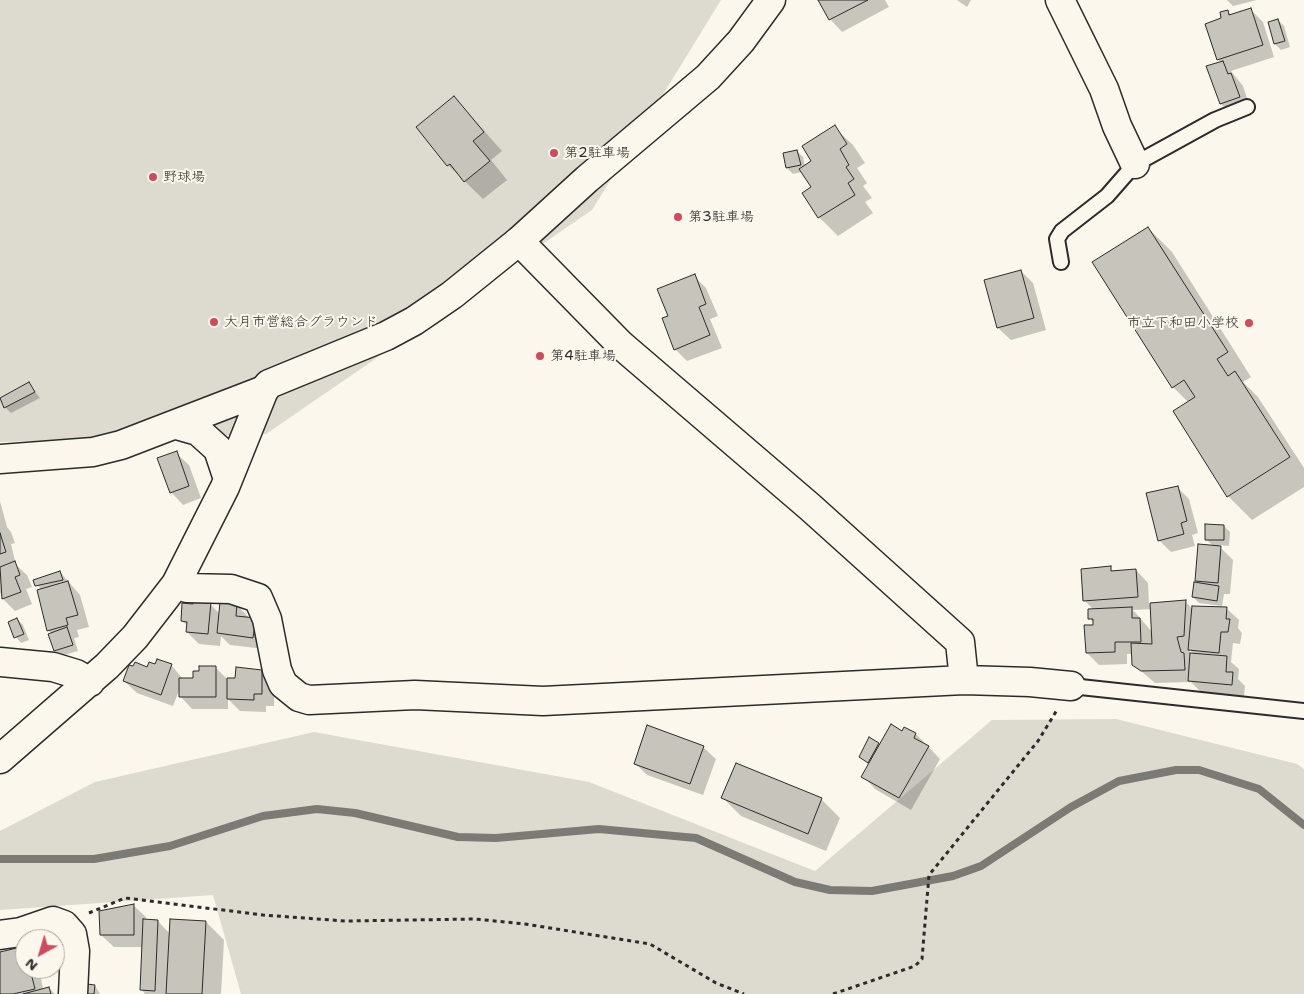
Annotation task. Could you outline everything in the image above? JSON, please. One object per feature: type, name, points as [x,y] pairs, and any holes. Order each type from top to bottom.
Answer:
[{"type":"street","points":[[0,759],[90,682],[135,636],[176,584],[228,479],[264,390],[269,384],[386,336],[414,321],[452,295],[518,241],[587,179],[708,77],[741,41],[771,0]]},
{"type":"street","points":[[1060,0],[1104,89],[1117,126],[1135,164]]},
{"type":"street","points":[[518,241],[622,345],[810,508],[960,642],[964,680]]},
{"type":"street","points":[[0,459],[93,452],[121,445],[264,390]]},
{"type":"street","points":[[177,425],[198,431],[218,448],[228,479]]},
{"type":"street","points":[[176,584],[187,588],[231,589],[258,598],[267,619],[277,670],[283,684],[299,697],[309,700],[424,695],[543,701],[964,680],[1030,682],[1071,686]]},
{"type":"street","points":[[0,662],[54,667],[76,674],[90,682]]},
{"type":"street","points":[[0,935],[21,932],[54,921],[64,925],[72,934],[75,951],[73,994]]},
{"type":"lane","points":[[1061,262],[1057,239],[1062,231],[1107,196],[1135,164],[1215,120],[1247,107]]},
{"type":"lane","points":[[1071,686],[1304,711]]},
{"type":"path","points":[[833,994],[915,966],[922,959],[929,875],[1038,742],[1071,686]]},
{"type":"path","points":[[64,925],[125,898],[264,915],[345,922],[475,919],[525,924],[650,944],[716,983],[744,994]]},
{"type":"shaded area","name":"大月市営総合グラウンド","points":[[0,0],[721,0],[592,210],[266,434],[0,442]]},
{"type":"shaded area","points":[[1116,719],[1297,764],[1304,769],[1304,994],[241,994],[213,895],[0,910],[0,831],[95,782],[314,732],[589,782],[815,871],[992,720]]},
{"type":"building","points":[[818,0],[868,0],[829,20]]},
{"type":"building","points":[[1251,8],[1263,45],[1217,60],[1205,24],[1221,18],[1220,12],[1228,10],[1229,15]]},
{"type":"building","points":[[1278,19],[1285,41],[1274,44],[1268,22]]},
{"type":"building","points":[[1223,61],[1228,74],[1231,73],[1240,97],[1220,104],[1206,66]]},
{"type":"building","points":[[454,96],[484,132],[473,141],[490,161],[464,182],[450,164],[447,166],[416,127]]},
{"type":"building","points":[[835,125],[847,144],[840,149],[849,165],[846,167],[854,179],[848,183],[855,195],[818,218],[802,193],[811,187],[799,169],[811,161],[802,146]]},
{"type":"building","points":[[797,150],[801,165],[786,168],[783,153]]},
{"type":"building","points":[[1148,227],[1228,352],[1217,359],[1228,376],[1235,371],[1290,457],[1227,497],[1173,411],[1195,397],[1184,380],[1172,388],[1092,262]]},
{"type":"building","points":[[1021,270],[1034,318],[997,328],[984,280]]},
{"type":"building","points":[[695,274],[706,304],[699,307],[710,335],[674,350],[662,318],[668,316],[657,289]]},
{"type":"building","points":[[29,382],[35,392],[4,408],[0,398]]},
{"type":"building","points":[[177,451],[189,486],[170,493],[157,458]]},
{"type":"building","points":[[1178,486],[1187,521],[1181,523],[1184,534],[1158,541],[1146,493]]},
{"type":"building","points":[[1205,524],[1224,525],[1224,540],[1205,540]]},
{"type":"building","points":[[0,533],[6,552],[0,554]]},
{"type":"building","points":[[1198,544],[1221,546],[1218,583],[1195,581]]},
{"type":"building","points":[[15,561],[20,575],[15,577],[21,592],[2,599],[0,567]]},
{"type":"building","points":[[1111,566],[1111,571],[1136,569],[1138,597],[1083,601],[1081,569]]},
{"type":"building","points":[[60,571],[63,580],[35,586],[33,580]]},
{"type":"building","points":[[68,581],[78,615],[66,618],[68,625],[47,631],[37,590]]},
{"type":"building","points":[[1194,582],[1219,586],[1217,601],[1192,597]]},
{"type":"building","points":[[1186,600],[1184,636],[1177,637],[1181,652],[1184,653],[1185,670],[1141,671],[1132,665],[1131,643],[1152,644],[1150,603]]},
{"type":"building","points":[[194,601],[211,602],[208,634],[186,632],[187,622],[181,621],[182,603],[193,604]]},
{"type":"building","points":[[220,602],[237,604],[236,616],[256,618],[253,638],[217,633]]},
{"type":"building","points":[[1192,606],[1227,607],[1226,619],[1230,619],[1228,632],[1221,632],[1219,653],[1188,650]]},
{"type":"building","points":[[1132,607],[1132,618],[1140,618],[1141,642],[1115,642],[1115,652],[1086,653],[1084,625],[1093,625],[1093,619],[1088,619],[1088,609]]},
{"type":"building","points":[[17,618],[24,634],[14,638],[8,622]]},
{"type":"building","points":[[67,627],[73,645],[54,651],[48,634]]},
{"type":"building","points":[[1190,653],[1227,656],[1226,672],[1233,672],[1232,685],[1188,681]]},
{"type":"building","points":[[157,659],[172,664],[161,695],[123,681],[129,665],[133,666],[135,662],[147,667],[149,662],[155,664]]},
{"type":"building","points":[[199,666],[216,666],[216,697],[179,697],[179,678],[193,678],[193,671],[199,671]]},
{"type":"building","points":[[236,667],[262,670],[262,694],[254,694],[254,700],[227,699],[227,678],[235,678]]},
{"type":"building","points":[[891,724],[902,731],[904,727],[916,733],[914,738],[929,746],[899,798],[861,777]]},
{"type":"building","points":[[647,725],[704,746],[690,784],[634,764]]},
{"type":"building","points":[[869,737],[879,743],[868,763],[859,757]]},
{"type":"building","points":[[736,763],[822,798],[808,834],[721,798]]},
{"type":"building","points":[[134,904],[134,935],[100,935],[99,911]]},
{"type":"building","points":[[143,919],[158,920],[155,991],[140,990]]},
{"type":"building","points":[[170,919],[206,921],[202,994],[166,994]]},
{"type":"building","points":[[15,948],[15,979],[32,979],[35,989],[13,994],[0,994],[0,952]]},
{"type":"building","points":[[87,984],[95,985],[94,994],[86,994]]},
{"type":"building","points":[[49,987],[51,994],[23,994]]},
{"type":"waterway","points":[[0,859],[94,859],[170,846],[263,816],[317,809],[355,813],[458,837],[496,838],[599,829],[696,838],[795,882],[830,890],[872,891],[953,876],[981,866],[1071,807],[1119,781],[1176,770],[1199,770],[1259,789],[1304,825]]},
{"type":"place","name":"第2駐車場","points":[[554,153]]},
{"type":"place","name":"野球場","points":[[153,177]]},
{"type":"place","name":"第3駐車場","points":[[678,217]]},
{"type":"place","name":"大月市営総合グラウンド","points":[[214,322]]},
{"type":"place","name":"市立下和田小学校","points":[[1249,323]]},
{"type":"place","name":"第4駐車場","points":[[540,356]]}]
